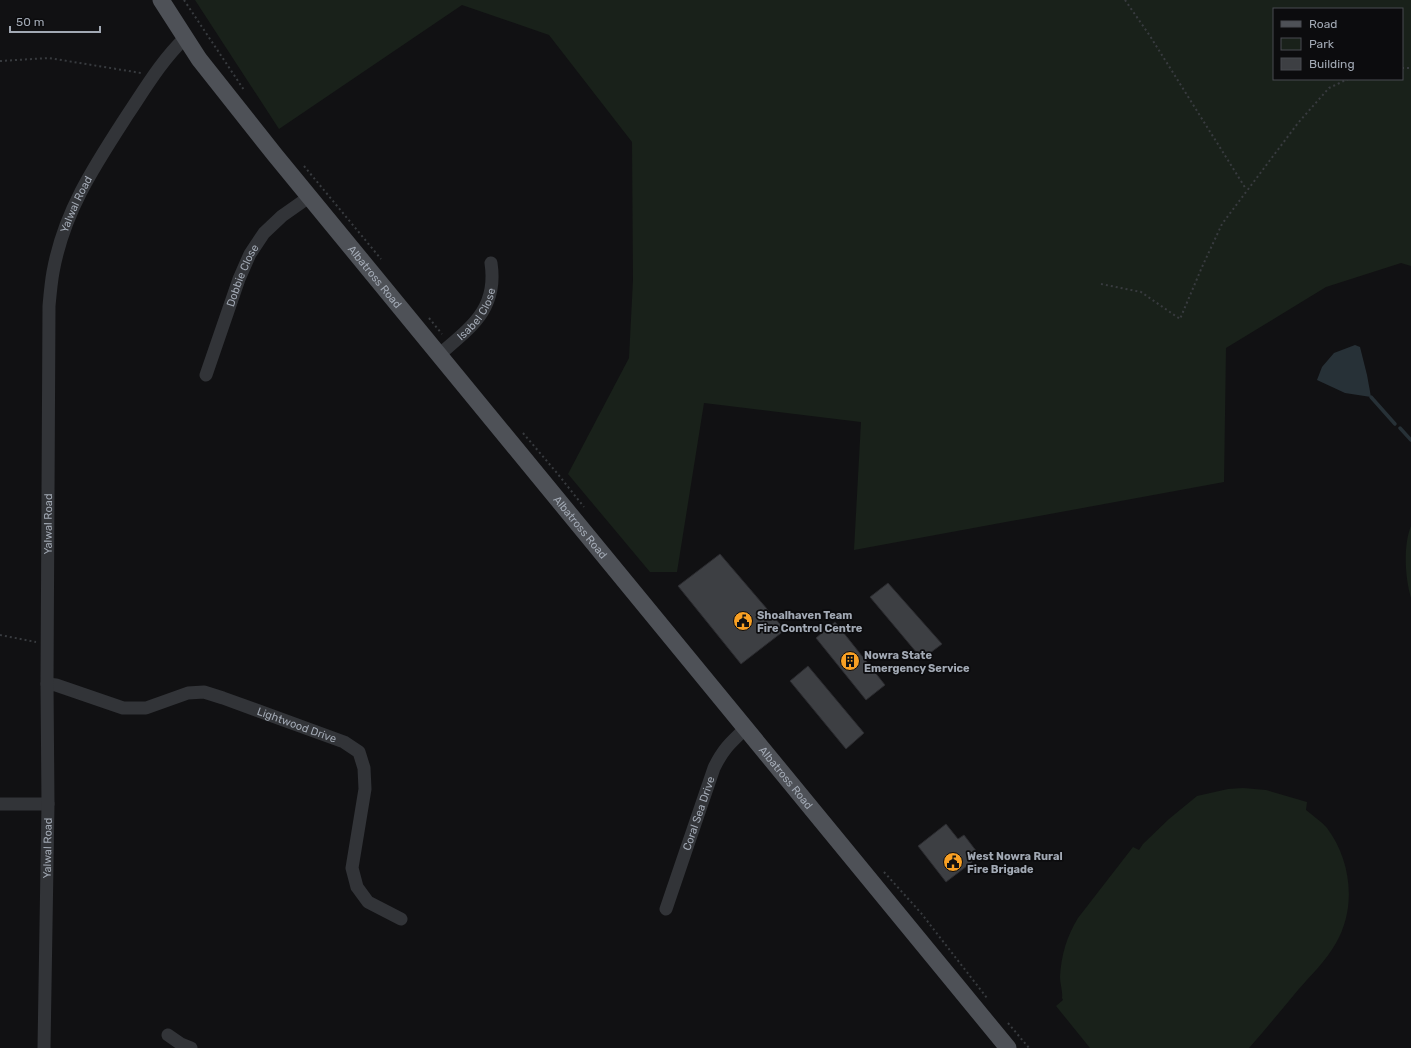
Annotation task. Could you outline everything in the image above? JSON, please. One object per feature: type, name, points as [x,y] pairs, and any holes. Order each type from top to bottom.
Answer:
[{"type":"main road","name":"Albatross Road","points":[[161,0],[199,59],[246,120],[309,197],[445,350],[548,489],[1008,1048]]},
{"type":"street","name":"Yalwal Road","points":[[44,1048],[48,804],[47,643],[49,306],[52,273],[66,225],[84,183],[154,75],[173,50],[185,38]]},
{"type":"street","name":"Dobbie Close","points":[[206,375],[239,279],[250,254],[264,233],[282,216],[309,197]]},
{"type":"street","name":"Isabel Close","points":[[445,350],[480,318],[485,309],[492,284],[493,274],[491,263]]},
{"type":"street","name":"Lightwood Drive","points":[[47,684],[56,685],[123,708],[146,708],[188,693],[204,692],[344,742],[360,752],[364,768],[365,789],[352,868],[357,887],[368,902],[401,919]]},
{"type":"street","name":"Coral Sea Drive","points":[[666,909],[714,768],[721,754],[729,743],[746,728]]},
{"type":"street","points":[[0,804],[48,804]]},
{"type":"street","points":[[168,1035],[190,1048]]},
{"type":"path","points":[[184,0],[247,95]]},
{"type":"path","points":[[1125,0],[1150,36],[1246,190]]},
{"type":"path","points":[[0,62],[49,58],[154,75]]},
{"type":"path","points":[[1100,284],[1141,292],[1180,319],[1222,224],[1246,190],[1298,123],[1329,88],[1346,80]]},
{"type":"path","points":[[302,164],[384,264]]},
{"type":"path","points":[[427,316],[445,350]]},
{"type":"path","points":[[523,432],[558,473],[587,512]]},
{"type":"path","points":[[0,635],[47,643]]},
{"type":"path","points":[[883,871],[926,919],[990,1001]]},
{"type":"path","points":[[1004,1018],[1029,1048]]},
{"type":"green space","points":[[195,0],[1411,0],[1411,266],[1401,263],[1326,287],[1226,348],[1224,482],[854,550],[861,422],[704,403],[677,572],[650,572],[568,474],[629,358],[633,280],[632,142],[549,35],[462,5],[279,129]]},
{"type":"green space","points":[[1411,526],[1411,598],[1407,581],[1406,552],[1408,534]]},
{"type":"green space","points":[[1243,788],[1266,790],[1307,802],[1306,810],[1325,825],[1335,841],[1346,869],[1349,899],[1343,929],[1332,950],[1249,1048],[1090,1048],[1056,1006],[1063,1000],[1060,977],[1063,953],[1078,918],[1133,847],[1139,850],[1143,844],[1169,819],[1197,796],[1228,789]]},
{"type":"shaded area","points":[[1355,345],[1360,347],[1371,397],[1345,393],[1317,380],[1322,367],[1334,353]]},
{"type":"building","points":[[720,554],[785,630],[741,664],[678,586]]},
{"type":"building","points":[[888,583],[942,644],[922,659],[870,597]]},
{"type":"building","name":"Nowra State Emergency Service","points":[[835,622],[885,685],[866,700],[816,638]]},
{"type":"building","points":[[808,666],[864,733],[846,749],[790,681]]},
{"type":"building","points":[[946,824],[958,839],[964,835],[980,856],[946,882],[918,846]]},
{"type":"waterway","points":[[1371,397],[1395,424]]},
{"type":"waterway","points":[[1400,428],[1411,440]]},
{"type":"place","name":"Shoalhaven Team Fire Control Centre","points":[[743,621]]},
{"type":"place","name":"Nowra State Emergency Service","points":[[850,661]]},
{"type":"place","name":"West Nowra Rural Fire Brigade","points":[[953,862]]}]
